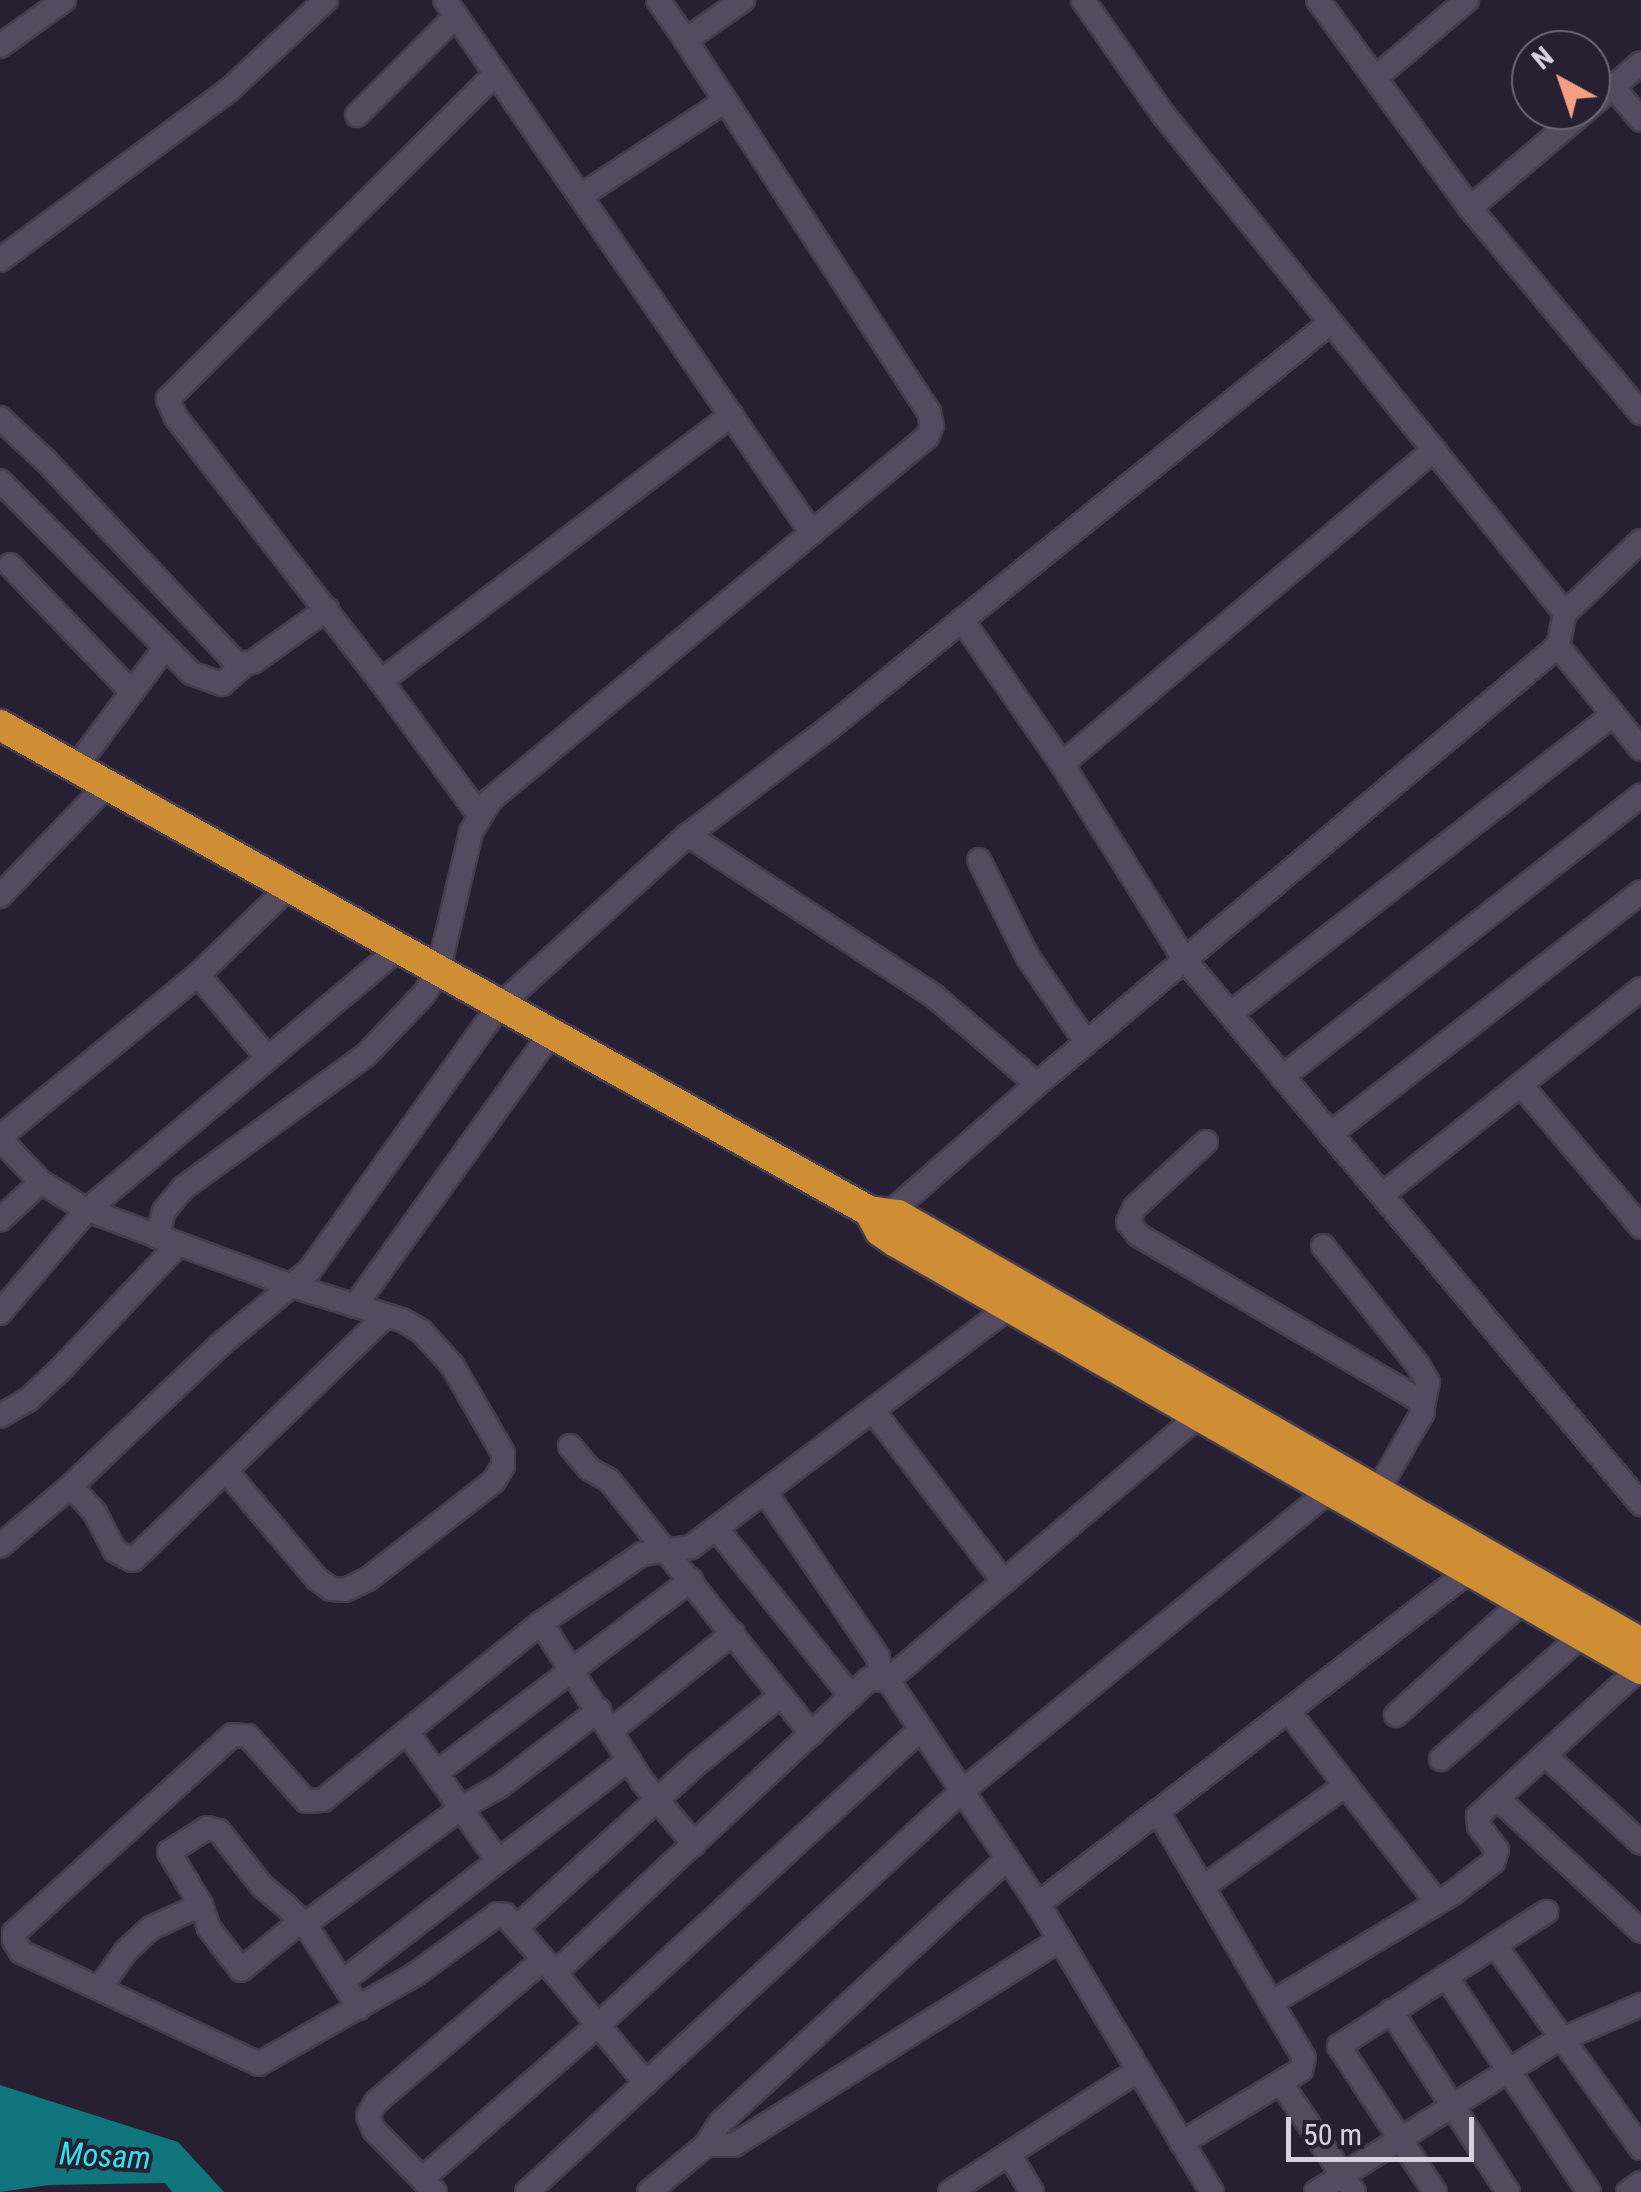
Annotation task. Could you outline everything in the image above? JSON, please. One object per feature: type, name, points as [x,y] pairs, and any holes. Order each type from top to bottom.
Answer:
[{"type":"highway","points":[[0,725],[1209,1407],[1378,1490],[1479,1563],[1524,1602],[1640,1668]]},
{"type":"highway","points":[[1209,1407],[1330,1492],[1638,1637]]},
{"type":"street","points":[[0,46],[39,7],[64,0]]},
{"type":"street","points":[[0,260],[230,88],[326,0]]},
{"type":"street","points":[[0,1416],[29,1399],[60,1370],[168,1241],[164,1212],[182,1188],[366,1055],[424,994],[438,972],[478,813],[915,450],[932,426],[929,412],[658,0]]},
{"type":"street","points":[[686,40],[743,0]]},
{"type":"street","points":[[1082,0],[1162,112],[1565,613]]},
{"type":"street","points":[[1318,0],[1470,208],[1641,412]]},
{"type":"street","points":[[1375,78],[1467,0]]},
{"type":"street","points":[[357,115],[451,8],[812,533]]},
{"type":"street","points":[[1611,89],[1641,63]]},
{"type":"street","points":[[478,813],[382,680],[176,418],[168,399],[496,73]]},
{"type":"street","points":[[1614,86],[1641,120]]},
{"type":"street","points":[[582,195],[725,101]]},
{"type":"street","points":[[1470,208],[1562,130]]},
{"type":"street","points":[[0,1546],[71,1486],[220,1345],[292,1286],[362,1202],[498,1007],[688,835],[962,620],[1330,322]]},
{"type":"street","points":[[382,680],[732,415]]},
{"type":"street","points":[[0,418],[46,461],[238,664],[244,665]]},
{"type":"street","points":[[1062,764],[1434,450]]},
{"type":"street","points":[[0,482],[164,649],[211,684],[222,684],[327,609]]},
{"type":"street","points":[[880,1218],[1558,646],[1565,613],[1641,541]]},
{"type":"street","points":[[10,564],[132,692]]},
{"type":"street","points":[[962,620],[1062,764],[1185,960],[1641,1504]]},
{"type":"street","points":[[1558,646],[1641,749]]},
{"type":"street","points":[[77,766],[164,649]]},
{"type":"street","points":[[1230,1014],[1614,715]]},
{"type":"street","points":[[0,896],[108,784]]},
{"type":"street","points":[[1282,1076],[1641,796]]},
{"type":"street","points":[[688,835],[934,996],[1037,1084]]},
{"type":"street","points":[[979,860],[1026,956],[1086,1042]]},
{"type":"street","points":[[226,1471],[317,1579],[331,1589],[346,1590],[368,1579],[494,1481],[503,1466],[502,1452],[468,1390],[421,1332],[386,1316],[292,1286],[87,1210],[41,1182],[0,1138],[198,975],[289,888]]},
{"type":"street","points":[[1330,1134],[1641,892]]},
{"type":"street","points":[[0,1312],[87,1210],[398,949]]},
{"type":"street","points":[[198,975],[267,1057]]},
{"type":"street","points":[[1382,1195],[1641,989]]},
{"type":"street","points":[[355,1306],[550,1034]]},
{"type":"street","points":[[1521,1085],[1641,1227]]},
{"type":"street","points":[[1206,1142],[1135,1207],[1129,1216],[1131,1228],[1419,1400],[1423,1406]]},
{"type":"street","points":[[0,1220],[41,1182]]},
{"type":"street","points":[[1323,1246],[1428,1382],[1429,1394],[1378,1490]]},
{"type":"street","points":[[646,2082],[504,1914],[498,1914],[416,1974],[259,2064],[101,1986],[21,1952],[14,1934],[232,1735],[248,1736],[313,1803],[324,1800],[541,1622],[642,1554],[691,1547],[1021,1299]]},
{"type":"street","points":[[71,1486],[94,1513],[115,1550],[133,1560],[386,1316]]},
{"type":"street","points":[[921,1729],[429,2186],[374,2130],[368,2116],[376,2102],[549,1966],[694,1844],[869,1679],[884,1678],[1004,1582],[1209,1407]]},
{"type":"street","points":[[874,1412],[1004,1582]]},
{"type":"street","points":[[570,1446],[589,1469],[609,1480],[812,1734]]},
{"type":"street","points":[[765,1492],[878,1657],[884,1678],[1038,1904],[1212,2192]]},
{"type":"street","points":[[526,2192],[961,1792],[1330,1492]]},
{"type":"street","points":[[716,1528],[851,1696]]},
{"type":"street","points":[[1038,1904],[1479,1563]]},
{"type":"street","points":[[436,1773],[691,1580]]},
{"type":"street","points":[[1396,1715],[1524,1602]]},
{"type":"street","points":[[541,1622],[629,1760],[694,1844]]},
{"type":"street","points":[[359,2008],[303,1922],[266,1890],[214,1828],[169,1852],[201,1905],[209,1928],[241,1970],[303,1922],[461,1808],[605,1720],[733,1634]]},
{"type":"street","points":[[1441,1759],[1582,1635]]},
{"type":"street","points":[[1271,2004],[1453,1893],[1497,1856],[1478,1820],[1497,1798],[1640,1668]]},
{"type":"street","points":[[516,1928],[658,1799],[781,1695]]},
{"type":"street","points":[[1288,1710],[1436,1900]]},
{"type":"street","points":[[407,1732],[497,1859]]},
{"type":"street","points":[[1544,1755],[1641,1843]]},
{"type":"street","points":[[344,1980],[629,1760]]},
{"type":"street","points":[[1202,1888],[1346,1785]]},
{"type":"street","points":[[1497,1798],[1641,1931]]},
{"type":"street","points":[[1158,1812],[1304,2058],[1301,2070],[1181,2142]]},
{"type":"street","points":[[649,2192],[706,2144],[721,2122],[1006,1860]]},
{"type":"street","points":[[101,1986],[126,1952],[152,1928],[201,1905]]},
{"type":"street","points":[[1435,2192],[1339,2050],[1341,2044],[1546,1912]]},
{"type":"street","points":[[706,2144],[734,2145],[1060,1940]]},
{"type":"street","points":[[1495,1944],[1641,2148]]},
{"type":"street","points":[[1446,1976],[1589,2192]]},
{"type":"street","points":[[1316,2192],[1348,2184],[1400,2139],[1562,2039],[1640,2007]]},
{"type":"street","points":[[1391,2012],[1508,2192]]},
{"type":"street","points":[[950,2192],[1137,2071]]},
{"type":"street","points":[[1281,2082],[1348,2184]]},
{"type":"street","points":[[1009,2154],[1032,2192]]},
{"type":"street","points":[[1628,2192],[1641,2183]]},
{"type":"water","name":"Mosam","points":[[0,2085],[178,2142],[224,2192],[172,2192],[165,2183],[49,2185],[0,2192]]}]
